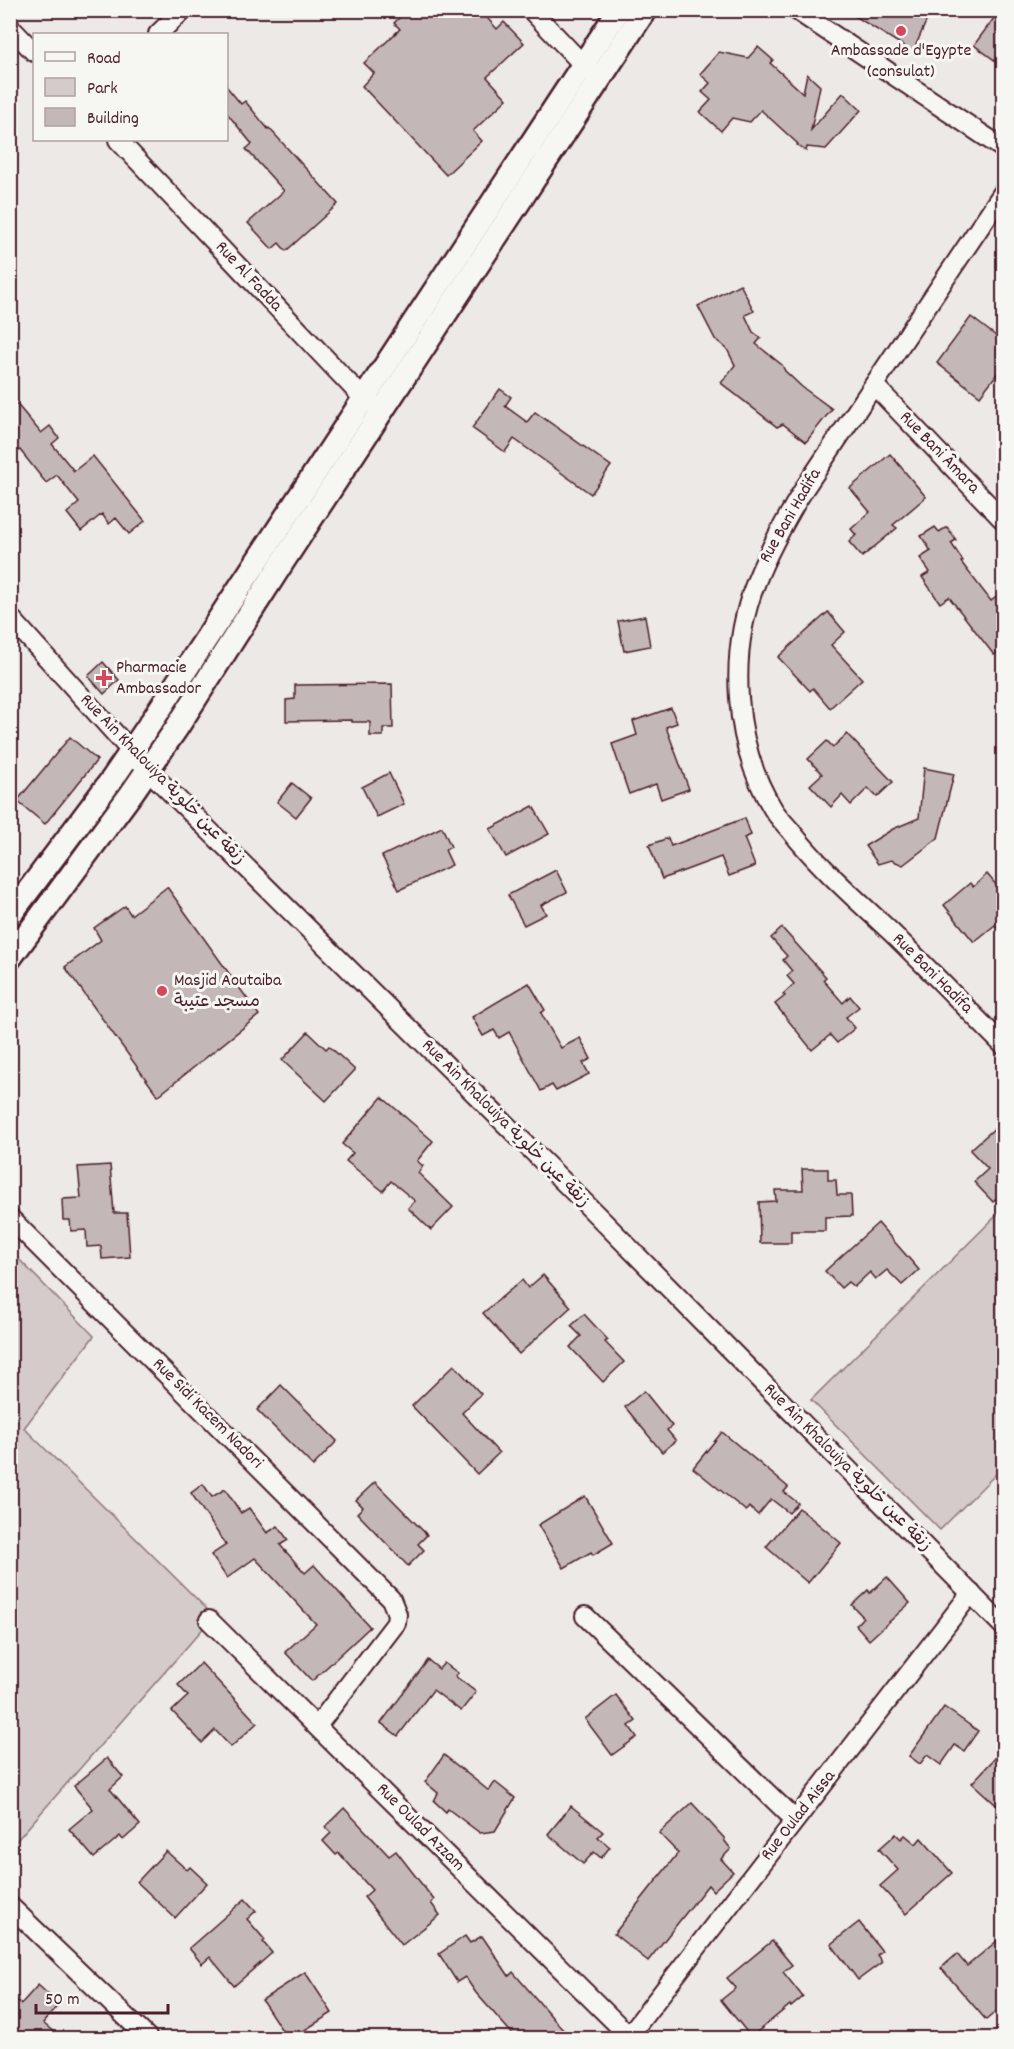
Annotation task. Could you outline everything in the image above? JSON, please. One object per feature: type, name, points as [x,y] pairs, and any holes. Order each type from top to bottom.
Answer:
[{"type":"street","points":[[159,33],[183,10]]},
{"type":"street","points":[[531,10],[591,73]]},
{"type":"street","points":[[10,958],[148,770],[382,411],[591,73],[619,10]]},
{"type":"street","points":[[10,915],[130,752],[363,398],[591,73],[645,10]]},
{"type":"street","points":[[796,10],[1004,149]]},
{"type":"street","points":[[10,27],[33,51]]},
{"type":"street","name":"Rue Al Fadda","points":[[119,141],[363,398],[382,411]]},
{"type":"street","name":"Rue Bani Hadifa","points":[[1004,191],[775,537],[755,584],[742,628],[738,672],[742,724],[753,768],[773,810],[809,854],[902,943],[1004,1046]]},
{"type":"street","name":"Rue Bani Âmara","points":[[874,385],[1004,520]]},
{"type":"street","name":"Rue Ain Khalouiya زنقة عين خلوية","points":[[10,617],[130,752],[588,1207],[1004,1626]]},
{"type":"street","name":"Rue Sidi Kacem Nadori","points":[[10,1218],[391,1599],[397,1614],[396,1623],[317,1726]]},
{"type":"street","name":"Rue Oulad Aissa","points":[[628,2037],[971,1593]]},
{"type":"street","points":[[585,1616],[795,1821]]},
{"type":"street","name":"Rue Oulad Azzam","points":[[209,1620],[628,2037]]},
{"type":"street","points":[[10,1906],[148,2038]]},
{"type":"green space","points":[[1003,1209],[1003,1467],[940,1530],[811,1400]]},
{"type":"green space","points":[[11,1251],[94,1336],[24,1428],[214,1616],[11,1847]]},
{"type":"building","points":[[407,10],[480,10],[497,29],[504,22],[524,43],[487,77],[507,99],[473,131],[482,141],[446,175],[362,86],[374,73],[364,63],[400,29],[394,23]]},
{"type":"building","name":"Ambassade d'Egypte (consulat)","points":[[845,10],[931,10],[913,52]]},
{"type":"building","points":[[1000,10],[1004,10],[1004,67],[974,45]]},
{"type":"building","points":[[758,47],[773,60],[770,63],[803,93],[807,74],[820,86],[811,130],[843,93],[861,110],[826,149],[807,147],[806,151],[761,110],[750,122],[732,118],[721,131],[700,112],[711,100],[702,92],[710,83],[700,74],[719,52],[748,58]]},
{"type":"building","points":[[228,88],[241,104],[245,101],[338,204],[286,251],[279,243],[272,249],[248,223],[284,191],[246,149],[252,144],[228,114]]},
{"type":"building","points":[[740,284],[754,311],[745,315],[753,332],[761,338],[756,344],[782,365],[785,371],[802,387],[832,409],[806,442],[783,424],[777,427],[721,383],[735,365],[727,349],[715,339],[698,306]]},
{"type":"building","points":[[971,317],[1004,342],[1004,365],[980,396],[937,363]]},
{"type":"building","points":[[500,389],[511,397],[505,406],[527,422],[535,412],[611,466],[591,494],[514,439],[505,452],[472,428]]},
{"type":"building","points":[[10,396],[41,433],[50,426],[59,438],[52,444],[74,471],[93,456],[145,521],[129,534],[116,518],[109,524],[102,514],[81,531],[67,513],[79,503],[57,475],[46,483],[20,450],[10,457]]},
{"type":"building","points":[[890,454],[926,497],[893,525],[897,528],[862,557],[849,542],[856,535],[851,529],[870,512],[850,488]]},
{"type":"building","points":[[935,527],[939,532],[947,527],[956,540],[951,543],[963,561],[961,562],[991,601],[1004,591],[1004,648],[994,655],[949,597],[940,603],[922,577],[930,572],[920,558],[931,551],[921,536]]},
{"type":"building","points":[[828,612],[845,632],[831,645],[862,679],[830,708],[813,688],[810,691],[778,657]]},
{"type":"building","points":[[645,616],[650,646],[624,651],[618,621]]},
{"type":"building","name":"Pharmacie Ambassador","points":[[103,662],[119,680],[104,694],[88,676]]},
{"type":"building","points":[[392,684],[393,728],[383,728],[383,736],[370,736],[370,722],[286,721],[286,700],[295,699],[295,685]]},
{"type":"building","points":[[671,708],[677,723],[666,727],[689,789],[661,799],[656,784],[629,794],[612,744],[637,735],[633,721]]},
{"type":"building","points":[[847,734],[893,782],[877,797],[868,788],[851,805],[842,795],[831,807],[810,785],[822,774],[808,759],[827,741],[833,747]]},
{"type":"building","points":[[70,737],[97,760],[45,824],[17,801]]},
{"type":"building","points":[[924,768],[954,774],[938,838],[903,865],[891,860],[878,864],[865,846],[893,829],[919,818]]},
{"type":"building","points":[[389,773],[404,804],[377,817],[362,787]]},
{"type":"building","points":[[292,783],[311,798],[296,817],[277,802]]},
{"type":"building","points":[[533,806],[549,834],[506,857],[490,829]]},
{"type":"building","points":[[745,818],[751,835],[744,838],[755,866],[729,876],[721,857],[662,879],[649,845],[668,838],[671,846]]},
{"type":"building","points":[[442,827],[451,847],[445,850],[452,865],[399,890],[382,856]]},
{"type":"building","points":[[556,870],[567,892],[541,905],[546,914],[524,925],[508,895]]},
{"type":"building","points":[[987,874],[1004,894],[1004,935],[995,925],[974,942],[944,905],[970,883],[973,887]]},
{"type":"building","name":"Masjid Aoutaiba مسجد عتيبة","points":[[167,887],[259,1015],[158,1096],[65,967],[101,940],[94,928],[125,906],[131,915]]},
{"type":"building","points":[[782,928],[826,977],[823,980],[843,1003],[850,996],[859,1007],[846,1017],[855,1028],[837,1043],[830,1035],[812,1050],[775,1004],[794,984],[787,976],[792,971],[783,960],[787,956],[771,938]]},
{"type":"building","points":[[529,983],[545,1010],[541,1013],[561,1048],[580,1038],[591,1059],[583,1063],[589,1074],[556,1091],[552,1085],[541,1091],[509,1032],[499,1038],[494,1030],[483,1036],[472,1017]]},
{"type":"building","points":[[308,1032],[326,1049],[329,1046],[355,1070],[326,1101],[282,1060]]},
{"type":"building","points":[[382,1097],[433,1141],[417,1161],[423,1166],[418,1173],[453,1207],[431,1230],[408,1208],[415,1201],[391,1181],[383,1191],[346,1161],[353,1153],[342,1144]]},
{"type":"building","points":[[1004,1120],[1004,1192],[993,1202],[974,1182],[988,1169],[970,1150]]},
{"type":"building","points":[[110,1165],[114,1213],[127,1213],[130,1257],[102,1259],[101,1246],[87,1247],[86,1230],[71,1231],[70,1220],[63,1220],[62,1199],[81,1198],[78,1167]]},
{"type":"building","points":[[802,1169],[828,1169],[828,1180],[836,1180],[837,1195],[851,1195],[852,1216],[825,1217],[825,1231],[791,1231],[791,1243],[760,1243],[759,1202],[776,1201],[775,1190],[803,1190]]},
{"type":"building","points":[[878,1223],[919,1270],[902,1285],[887,1270],[876,1279],[870,1272],[854,1287],[848,1282],[841,1288],[825,1271]]},
{"type":"building","points":[[543,1275],[571,1307],[519,1354],[483,1313],[522,1280],[528,1288]]},
{"type":"building","points":[[584,1314],[624,1362],[603,1382],[570,1347],[581,1336],[571,1326]]},
{"type":"building","points":[[454,1365],[481,1394],[462,1413],[499,1453],[477,1474],[412,1406]]},
{"type":"building","points":[[281,1385],[337,1441],[313,1466],[257,1410]]},
{"type":"building","points":[[644,1391],[672,1426],[667,1430],[676,1441],[662,1452],[625,1407]]},
{"type":"building","points":[[722,1432],[788,1487],[784,1492],[798,1503],[789,1513],[771,1499],[758,1515],[749,1507],[746,1511],[693,1468]]},
{"type":"building","points":[[375,1482],[427,1535],[418,1544],[424,1550],[408,1566],[357,1513],[363,1507],[356,1500]]},
{"type":"building","points":[[203,1484],[212,1497],[225,1489],[241,1513],[249,1508],[267,1533],[278,1526],[288,1540],[280,1545],[305,1573],[314,1565],[370,1627],[312,1681],[285,1652],[316,1624],[255,1558],[227,1578],[211,1555],[226,1545],[191,1493]]},
{"type":"building","points":[[585,1496],[613,1543],[593,1555],[591,1552],[564,1568],[538,1525]]},
{"type":"building","points":[[799,1508],[841,1543],[808,1583],[766,1547]]},
{"type":"building","points":[[887,1577],[910,1603],[869,1640],[856,1625],[863,1617],[852,1605],[868,1590],[870,1593]]},
{"type":"building","points":[[428,1660],[439,1669],[444,1663],[458,1673],[455,1676],[476,1692],[461,1711],[433,1690],[398,1736],[381,1723]]},
{"type":"building","points":[[201,1663],[257,1723],[231,1747],[215,1730],[202,1743],[172,1711],[188,1696],[178,1685]]},
{"type":"building","points":[[616,1695],[636,1721],[629,1726],[637,1737],[612,1755],[585,1719]]},
{"type":"building","points":[[944,1707],[978,1731],[964,1751],[955,1745],[941,1765],[927,1755],[920,1764],[909,1756]]},
{"type":"building","points":[[444,1755],[489,1791],[495,1782],[515,1798],[495,1831],[480,1833],[448,1809],[446,1812],[434,1801],[438,1793],[425,1782]]},
{"type":"building","points":[[996,1757],[1004,1764],[1004,1812],[972,1783]]},
{"type":"building","points":[[107,1758],[123,1777],[110,1789],[140,1825],[123,1840],[120,1836],[94,1858],[69,1829],[93,1809],[74,1786]]},
{"type":"building","points":[[692,1803],[725,1839],[731,1849],[721,1859],[733,1872],[713,1891],[708,1885],[648,1961],[614,1934],[678,1853],[659,1833]]},
{"type":"building","points":[[571,1806],[603,1832],[598,1837],[610,1847],[601,1858],[594,1852],[583,1864],[548,1834]]},
{"type":"building","points":[[344,1808],[389,1856],[396,1851],[434,1900],[431,1903],[440,1915],[402,1945],[364,1897],[372,1890],[339,1853],[336,1855],[323,1841],[331,1833],[325,1827]]},
{"type":"building","points":[[896,1834],[901,1839],[905,1835],[916,1844],[921,1838],[952,1873],[906,1914],[880,1886],[898,1870],[879,1849]]},
{"type":"building","points":[[166,1851],[187,1870],[190,1867],[207,1883],[175,1918],[137,1882]]},
{"type":"building","points":[[245,1899],[256,1911],[247,1919],[265,1940],[263,1942],[272,1953],[234,1986],[210,1957],[202,1964],[189,1948]]},
{"type":"building","points":[[859,1922],[882,1951],[877,1955],[882,1962],[858,1980],[831,1944]]},
{"type":"building","points":[[1004,1935],[1004,2005],[986,2020],[941,1968],[957,1954],[967,1966]]},
{"type":"building","points":[[465,1936],[470,1943],[482,1936],[509,1976],[513,1972],[564,2031],[556,2038],[516,2038],[476,1993],[465,1977],[457,1982],[439,1954]]},
{"type":"building","points":[[772,1941],[792,1965],[783,1972],[803,1997],[751,2037],[721,2000],[736,1988],[727,1978]]},
{"type":"building","points":[[305,1972],[332,2013],[300,2033],[304,2038],[287,2038],[262,2000]]},
{"type":"building","points":[[38,1985],[59,2004],[43,2023],[61,2038],[10,2038],[10,1995],[21,2004]]},
{"type":"place","name":"Ambassade d'Egypte (consulat)","points":[[901,31]]},
{"type":"place","name":"Pharmacie Ambassador","points":[[104,678]]},
{"type":"place","name":"Masjid Aoutaiba مسجد عتيبة","points":[[162,991]]}]
